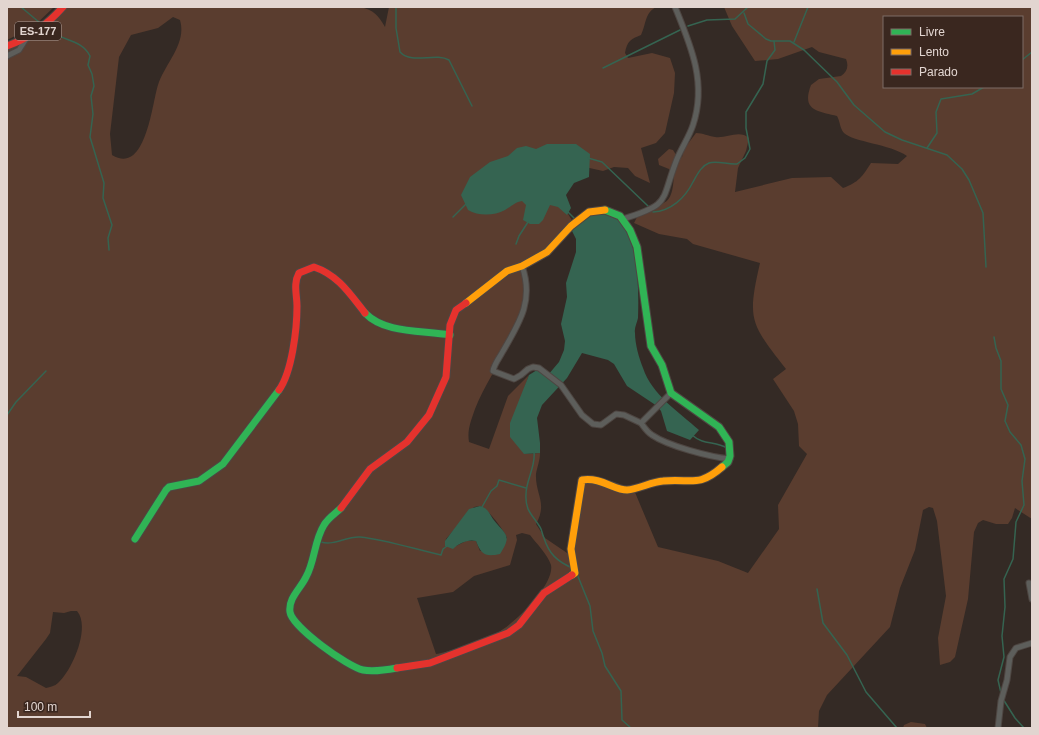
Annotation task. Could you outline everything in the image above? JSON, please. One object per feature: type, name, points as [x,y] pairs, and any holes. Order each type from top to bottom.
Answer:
[{"type":"street","name":"ES-177","points":[[7,46],[27,38],[46,24],[63,7]]},
{"type":"street","points":[[623,218],[649,211],[661,202],[677,160],[693,126],[698,97],[698,74],[689,39],[675,7]]},
{"type":"street","points":[[7,56],[19,50],[27,38]]},
{"type":"street","points":[[605,210],[615,213],[623,218],[630,230],[637,248],[651,346],[662,365],[671,393],[719,427],[729,442],[730,459],[726,465],[709,478],[696,481],[663,481],[629,490],[605,482],[582,480],[572,546],[575,573],[565,581],[544,593],[514,629],[483,644],[430,662],[386,670],[363,670],[345,663],[292,618],[289,605],[307,576],[315,546],[324,524],[346,503],[370,469],[407,442],[429,415],[446,377],[449,356],[450,325],[456,310],[485,290],[507,271],[522,266],[547,252],[571,226],[589,212],[605,210]]},
{"type":"street","points":[[522,266],[526,279],[525,306],[519,324],[494,371],[514,379],[528,369],[533,367],[539,368],[561,385],[582,415],[593,424],[601,425],[616,414],[624,415],[641,423],[651,434],[666,442],[707,456],[730,459]]},
{"type":"street","points":[[135,540],[166,490],[169,487],[198,481],[223,464],[284,383],[289,367],[297,313],[295,282],[300,273],[314,267],[330,273],[339,280],[367,314],[379,322],[397,327],[430,330],[450,335]]},
{"type":"street","points":[[641,423],[671,393]]},
{"type":"street","points":[[1029,583],[1032,599]]},
{"type":"street","points":[[998,728],[1001,701],[1007,680],[1010,657],[1016,648],[1032,643]]},
{"type":"shaded area","points":[[7,7],[54,7],[33,27],[7,40]]},
{"type":"shaded area","points":[[64,7],[360,7],[375,14],[385,27],[389,7],[657,7],[650,12],[641,35],[630,41],[625,53],[628,58],[652,53],[670,58],[675,73],[674,93],[665,133],[656,143],[641,148],[650,183],[635,176],[628,168],[614,167],[603,171],[585,167],[557,195],[574,224],[567,236],[554,248],[525,265],[528,283],[522,316],[475,409],[469,429],[469,442],[489,449],[508,396],[529,375],[524,389],[524,454],[540,453],[536,481],[541,510],[536,524],[545,538],[573,557],[575,518],[586,478],[634,490],[658,547],[718,561],[748,573],[779,529],[778,505],[807,454],[799,446],[798,424],[794,411],[773,379],[786,369],[765,341],[755,320],[753,309],[754,297],[760,263],[693,244],[687,239],[659,234],[634,223],[640,211],[642,212],[657,201],[661,204],[665,202],[668,200],[672,192],[674,175],[669,169],[659,165],[658,159],[669,149],[673,150],[678,158],[682,157],[684,149],[696,133],[701,133],[712,137],[737,134],[745,135],[749,138],[746,151],[738,168],[735,192],[792,178],[831,177],[843,188],[853,184],[860,178],[871,163],[898,164],[907,156],[900,152],[849,136],[844,133],[837,116],[818,111],[810,105],[808,94],[811,85],[819,79],[841,76],[847,69],[846,59],[819,52],[812,47],[778,59],[755,61],[732,26],[724,7],[1032,7],[1032,519],[1015,508],[1012,518],[1008,524],[996,524],[983,520],[978,523],[974,532],[968,599],[955,657],[950,662],[940,665],[938,638],[946,596],[937,521],[933,508],[929,507],[923,510],[915,550],[900,588],[890,627],[827,695],[819,711],[818,728],[7,728],[7,47],[19,43]],"holes":[[[173,17],[180,20],[180,37],[178,45],[158,85],[146,135],[140,147],[133,155],[123,159],[112,155],[110,134],[119,57],[131,35],[158,28]],[[480,506],[491,515],[507,538],[480,551],[476,541],[466,541],[456,546],[445,546],[446,539],[474,507]],[[522,533],[530,535],[545,553],[551,565],[550,573],[540,593],[532,604],[504,629],[485,639],[436,654],[417,598],[453,592],[474,576],[510,565],[517,540],[516,535]],[[77,611],[81,618],[82,627],[78,648],[69,669],[57,684],[46,688],[26,677],[17,676],[50,633],[53,612],[64,613]]]},
{"type":"shaded area","points":[[547,144],[576,144],[590,154],[589,177],[574,183],[566,195],[571,208],[567,215],[558,207],[550,205],[543,220],[539,224],[530,224],[523,220],[526,205],[522,201],[515,203],[501,212],[491,214],[481,214],[468,210],[461,195],[470,177],[490,162],[508,156],[517,148],[526,146],[536,149]]},
{"type":"shaded area","points":[[612,213],[621,221],[628,232],[636,261],[638,318],[635,329],[635,337],[640,360],[647,378],[659,395],[699,430],[690,440],[667,431],[661,411],[657,406],[627,386],[614,364],[608,360],[582,353],[567,378],[542,405],[537,418],[540,453],[524,454],[510,437],[510,423],[529,375],[537,370],[548,375],[559,362],[564,350],[565,341],[561,324],[567,297],[566,283],[576,252],[576,239],[572,231],[574,226],[587,215]]},
{"type":"shaded area","points":[[480,506],[488,511],[506,535],[506,542],[500,554],[485,554],[482,552],[476,541],[464,542],[453,549],[445,546],[445,541],[469,509]]},
{"type":"shaded area","points":[[911,722],[925,724],[927,728],[903,728],[904,725]]},
{"type":"waterway","points":[[21,7],[40,23]]},
{"type":"waterway","points":[[396,7],[396,28],[400,52],[411,58],[437,57],[449,60],[472,106]]},
{"type":"waterway","points":[[688,26],[707,20],[735,19],[748,7]]},
{"type":"waterway","points":[[794,42],[808,7]]},
{"type":"waterway","points":[[744,13],[748,24],[766,39],[771,41],[790,41],[804,50],[837,82],[854,105],[885,132],[902,140],[947,155],[962,169],[969,180],[983,213],[986,267]]},
{"type":"waterway","points":[[47,29],[58,36],[82,46],[90,56],[88,65],[92,74],[94,86],[91,96],[93,114],[90,137],[104,183],[103,198],[112,225],[108,238],[109,250]]},
{"type":"waterway","points":[[603,68],[680,30]]},
{"type":"waterway","points":[[653,212],[666,209],[677,203],[690,188],[706,164],[712,162],[737,164],[745,158],[750,149],[746,128],[746,112],[763,84],[767,61],[775,50],[774,41]]},
{"type":"waterway","points":[[1023,59],[1032,52]]},
{"type":"waterway","points":[[927,148],[937,133],[936,112],[941,99],[972,94],[982,88]]},
{"type":"waterway","points":[[588,158],[602,162],[648,206]]},
{"type":"waterway","points":[[453,217],[466,204]]},
{"type":"waterway","points":[[568,212],[575,219]]},
{"type":"waterway","points":[[516,244],[528,222]]},
{"type":"waterway","points":[[994,337],[1001,361],[1001,389],[1008,405],[1005,421],[1010,432],[1021,445],[1025,459],[1022,481],[1024,505],[1016,522],[1013,559],[1004,579],[1005,607],[1002,636],[1004,657],[998,680],[1001,693]]},
{"type":"waterway","points":[[7,415],[16,402],[46,371]]},
{"type":"waterway","points":[[692,435],[705,442],[718,444],[727,448]]},
{"type":"waterway","points":[[534,452],[534,462],[526,489],[528,508],[541,528],[546,544],[551,553],[562,563],[572,568]]},
{"type":"waterway","points":[[482,507],[491,491],[497,486],[499,480],[526,488]]},
{"type":"waterway","points":[[321,542],[331,543],[355,537],[370,538],[441,555],[443,549],[447,546]]},
{"type":"waterway","points":[[577,574],[590,606],[593,631],[602,653],[605,666],[621,691],[622,720],[631,728]]},
{"type":"waterway","points":[[817,589],[823,623],[847,655],[866,692],[897,728]]},
{"type":"waterway","points":[[1003,699],[1015,718],[1024,728]]},
{"type":"traffic: fast","points":[[605,210],[620,216],[630,230],[637,247],[651,346],[662,365],[671,393],[719,427],[729,442],[730,456],[728,462],[722,467]]},
{"type":"traffic: fast","points":[[365,313],[373,320],[394,328],[450,335]]},
{"type":"traffic: fast","points":[[135,539],[166,490],[169,487],[199,481],[223,464],[279,390]]},
{"type":"traffic: fast","points":[[341,508],[328,520],[321,531],[309,571],[291,602],[290,612],[293,619],[310,636],[346,662],[363,670],[371,671],[397,668]]},
{"type":"traffic: slow","points":[[466,303],[507,271],[522,266],[547,252],[571,226],[589,212],[605,210]]},
{"type":"traffic: slow","points":[[572,575],[575,573],[571,549],[582,480],[595,480],[627,490],[663,481],[700,480],[714,474],[722,467]]},
{"type":"traffic: jam","points":[[7,46],[31,35],[51,20],[63,7]]},
{"type":"traffic: jam","points":[[279,390],[284,382],[293,350],[297,315],[296,281],[299,273],[314,267],[322,270],[337,280],[349,292],[365,313]]},
{"type":"traffic: jam","points":[[341,508],[370,469],[407,442],[429,415],[446,377],[450,325],[456,310],[466,303]]},
{"type":"traffic: jam","points":[[397,668],[430,663],[508,633],[519,625],[544,593],[572,575]]}]
